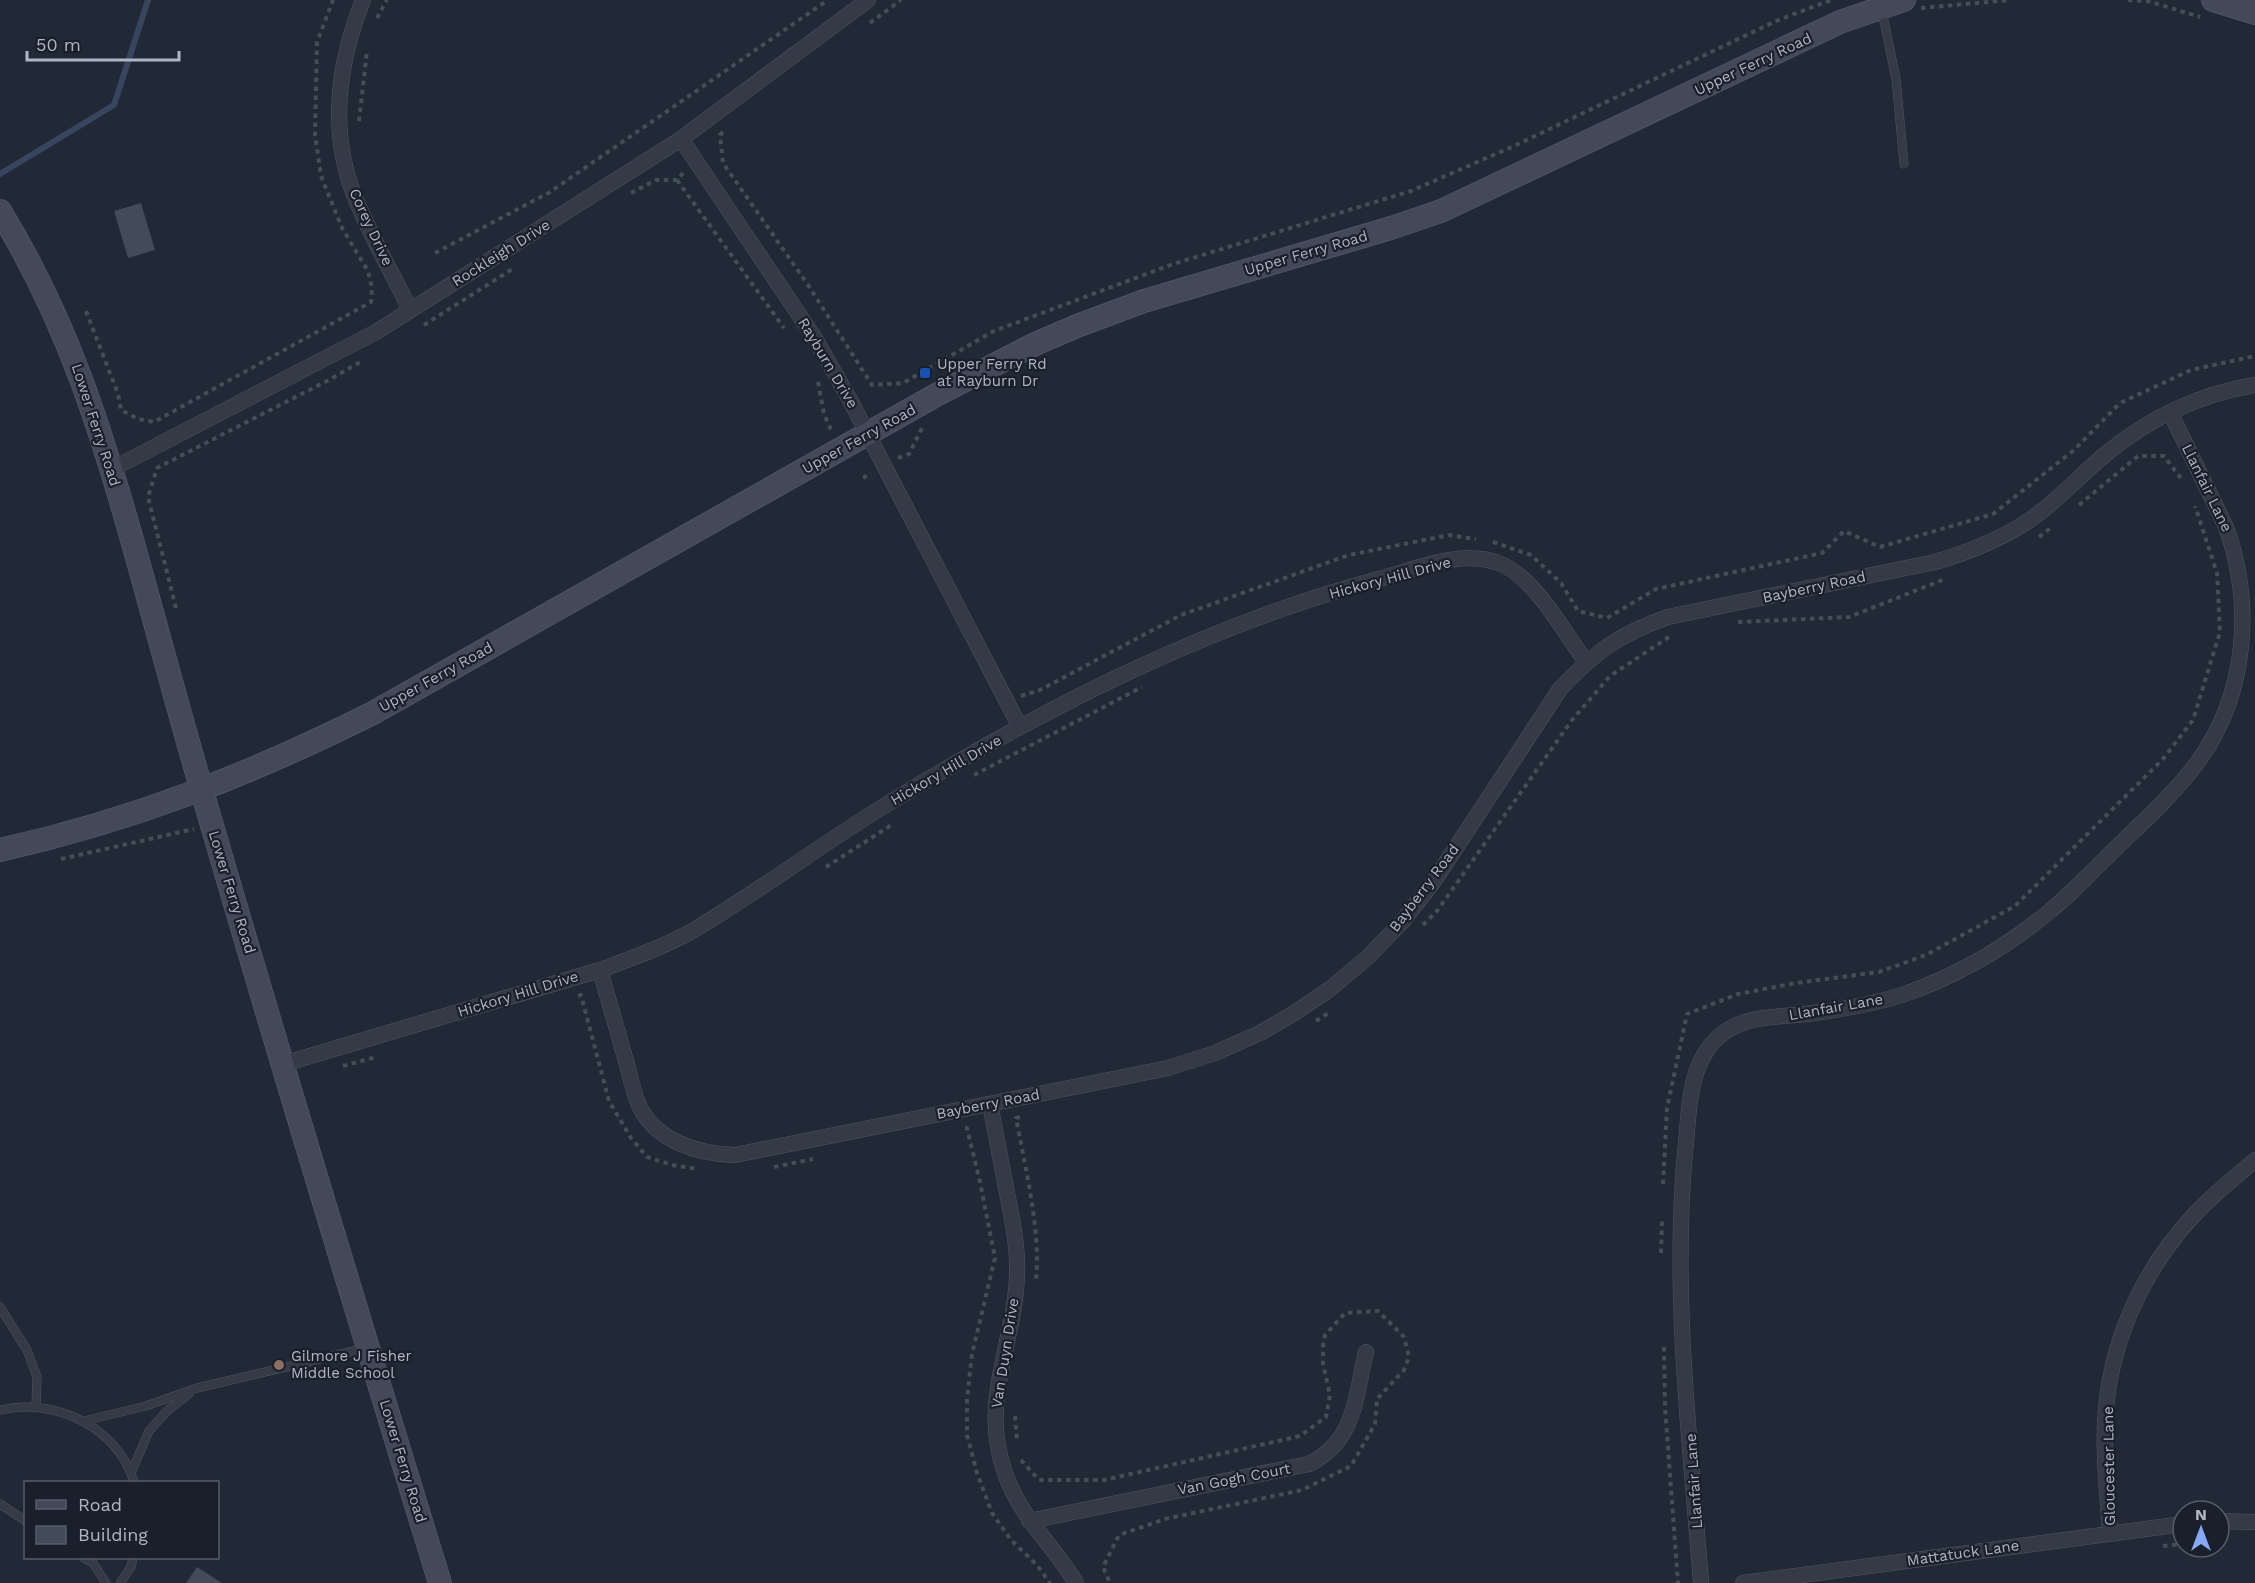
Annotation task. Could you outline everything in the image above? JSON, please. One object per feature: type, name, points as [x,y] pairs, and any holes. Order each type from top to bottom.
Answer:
[{"type":"main road","name":"Upper Ferry Road","points":[[0,850],[117,820],[202,790],[306,747],[374,712],[938,394],[1035,344],[1144,301],[1441,211],[1840,22],[1904,0]]},
{"type":"main road","points":[[2207,9],[2255,13]]},
{"type":"main road","name":"Lower Ferry Road","points":[[0,211],[21,244],[54,310],[82,378],[112,470],[211,821],[440,1583]]},
{"type":"street","name":"Corey Drive","points":[[363,0],[350,33],[342,65],[339,96],[340,132],[346,167],[356,202],[410,310]]},
{"type":"street","name":"Rockleigh Drive","points":[[112,470],[376,332],[681,139],[868,0]]},
{"type":"street","name":"Rayburn Drive","points":[[681,139],[814,337],[868,434],[1020,727]]},
{"type":"street","name":"Bayberry Road","points":[[600,970],[639,1105],[668,1137],[690,1148],[712,1154],[735,1155],[990,1104],[1168,1068],[1215,1053],[1260,1033],[1330,989],[1368,957],[1402,922],[1434,881],[1560,689],[1586,662],[1610,643],[1641,627],[1668,617],[1935,562],[1967,552],[2030,520],[2061,496],[2106,454],[2137,431],[2170,412],[2203,399],[2255,385]]},
{"type":"street","name":"Llanfair Lane","points":[[1701,1583],[1681,1299],[1680,1247],[1683,1174],[1691,1090],[1697,1069],[1706,1051],[1720,1036],[1737,1025],[1756,1018],[1811,1014],[1901,995],[1979,961],[2018,936],[2054,908],[2176,789],[2198,761],[2218,727],[2233,690],[2241,651],[2243,616],[2241,581],[2226,527],[2170,412]]},
{"type":"street","name":"Hickory Hill Drive","points":[[283,1064],[600,970],[646,954],[693,930],[861,820],[1020,727],[1121,676],[1206,638],[1279,610],[1353,586],[1462,558],[1492,561],[1520,574],[1586,662]]},
{"type":"street","name":"Van Duyn Drive","points":[[990,1104],[1016,1242],[1017,1275],[1014,1307],[997,1385],[995,1412],[997,1442],[1004,1472],[1018,1502],[1029,1521],[1076,1583]]},
{"type":"street","name":"Gloucester Lane","points":[[2110,1533],[2105,1425],[2109,1386],[2117,1348],[2132,1306],[2150,1271],[2169,1243],[2195,1213],[2255,1160]]},
{"type":"street","name":"Van Gogh Court","points":[[1029,1521],[1310,1464],[1324,1457],[1336,1446],[1347,1430],[1366,1352]]},
{"type":"street","points":[[2231,1521],[2255,1522]]},
{"type":"street","name":"Mattatuck Lane","points":[[1743,1583],[2171,1525]]},
{"type":"lane","points":[[1881,7],[1896,79],[1904,164]]},
{"type":"lane","points":[[0,1307],[27,1350],[34,1368],[37,1377],[36,1406]]},
{"type":"lane","points":[[84,1421],[146,1406],[197,1389],[368,1348]]},
{"type":"lane","points":[[131,1473],[149,1431],[167,1411],[197,1389]]},
{"type":"lane","points":[[0,1410],[36,1406],[61,1411],[84,1421],[112,1444],[134,1481]]},
{"type":"lane","points":[[0,1504],[24,1520]]},
{"type":"lane","points":[[87,1559],[93,1563],[106,1583]]},
{"type":"lane","points":[[120,1583],[131,1567],[133,1559]]},
{"type":"path","points":[[86,311],[118,394],[121,410],[138,419],[154,422],[371,302],[372,288],[368,271],[342,228],[321,176],[315,135],[316,42],[333,0]]},
{"type":"path","points":[[376,20],[387,0]]},
{"type":"path","points":[[435,253],[550,192],[828,0]]},
{"type":"path","points":[[869,23],[901,0]]},
{"type":"path","points":[[727,127],[720,135],[723,163],[808,285],[872,385],[903,383],[994,331],[1028,318],[1173,264],[1411,190],[1514,146],[1776,21],[1831,0]]},
{"type":"path","points":[[2128,0],[2207,9]]},
{"type":"path","points":[[359,121],[370,41]]},
{"type":"path","points":[[628,195],[656,180],[677,180],[695,160],[721,143]]},
{"type":"path","points":[[677,180],[789,333]]},
{"type":"path","points":[[420,327],[520,264]]},
{"type":"path","points":[[1489,541],[1531,555],[1561,583],[1578,611],[1607,618],[1656,589],[1822,554],[1844,531],[1880,547],[1993,514],[2074,450],[2120,404],[2191,370],[2255,356]]},
{"type":"path","points":[[176,608],[148,497],[157,468],[369,357]]},
{"type":"path","points":[[816,372],[824,414],[840,449]]},
{"type":"path","points":[[2073,510],[2138,456],[2164,456],[2189,489]]},
{"type":"path","points":[[1663,1187],[1667,1108],[1687,1014],[1738,994],[1796,983],[1879,972],[1926,955],[2015,906],[2163,759],[2193,720],[2220,632],[2217,573],[2193,499]]},
{"type":"path","points":[[2036,538],[2055,525]]},
{"type":"path","points":[[1006,700],[1040,690],[1181,615],[1349,555],[1449,535],[1479,540]]},
{"type":"path","points":[[1728,624],[1848,617],[1950,578]]},
{"type":"path","points":[[1423,926],[1437,911],[1572,720],[1610,676],[1670,636]]},
{"type":"path","points":[[971,777],[1150,683]]},
{"type":"path","points":[[823,868],[902,818]]},
{"type":"path","points":[[58,860],[163,835],[187,832],[211,821]]},
{"type":"path","points":[[571,998],[604,986]]},
{"type":"path","points":[[581,995],[609,1101],[631,1138],[646,1157],[700,1170]]},
{"type":"path","points":[[1314,1022],[1333,1010]]},
{"type":"path","points":[[334,1068],[386,1054]]},
{"type":"path","points":[[1025,1116],[1016,1118],[1030,1193],[1038,1263],[1035,1286]]},
{"type":"path","points":[[957,1129],[967,1128],[995,1258],[972,1354],[967,1399],[967,1435],[977,1473],[992,1513],[1011,1540],[1037,1565],[1050,1583]]},
{"type":"path","points":[[772,1167],[818,1158]]},
{"type":"path","points":[[1661,1256],[1662,1210]]},
{"type":"path","points":[[1018,1458],[1039,1480],[1104,1480],[1300,1436],[1326,1417],[1330,1395],[1323,1364],[1325,1335],[1345,1314],[1378,1311],[1404,1337],[1409,1357],[1404,1370],[1377,1399],[1375,1424],[1351,1467],[1302,1490],[1165,1519],[1119,1535],[1103,1567],[1110,1583]]},
{"type":"path","points":[[1663,1337],[1665,1407],[1678,1583]]},
{"type":"path","points":[[1015,1412],[1017,1447]]},
{"type":"building","points":[[141,203],[155,250],[128,258],[114,211]]},
{"type":"building","points":[[197,1567],[222,1583],[186,1583]]},
{"type":"waterway","points":[[0,174],[114,105],[148,0]]},
{"type":"place","name":"Upper Ferry Rd at Rayburn Dr","points":[[925,373]]},
{"type":"place","name":"Gilmore J Fisher Middle School","points":[[279,1365]]}]
